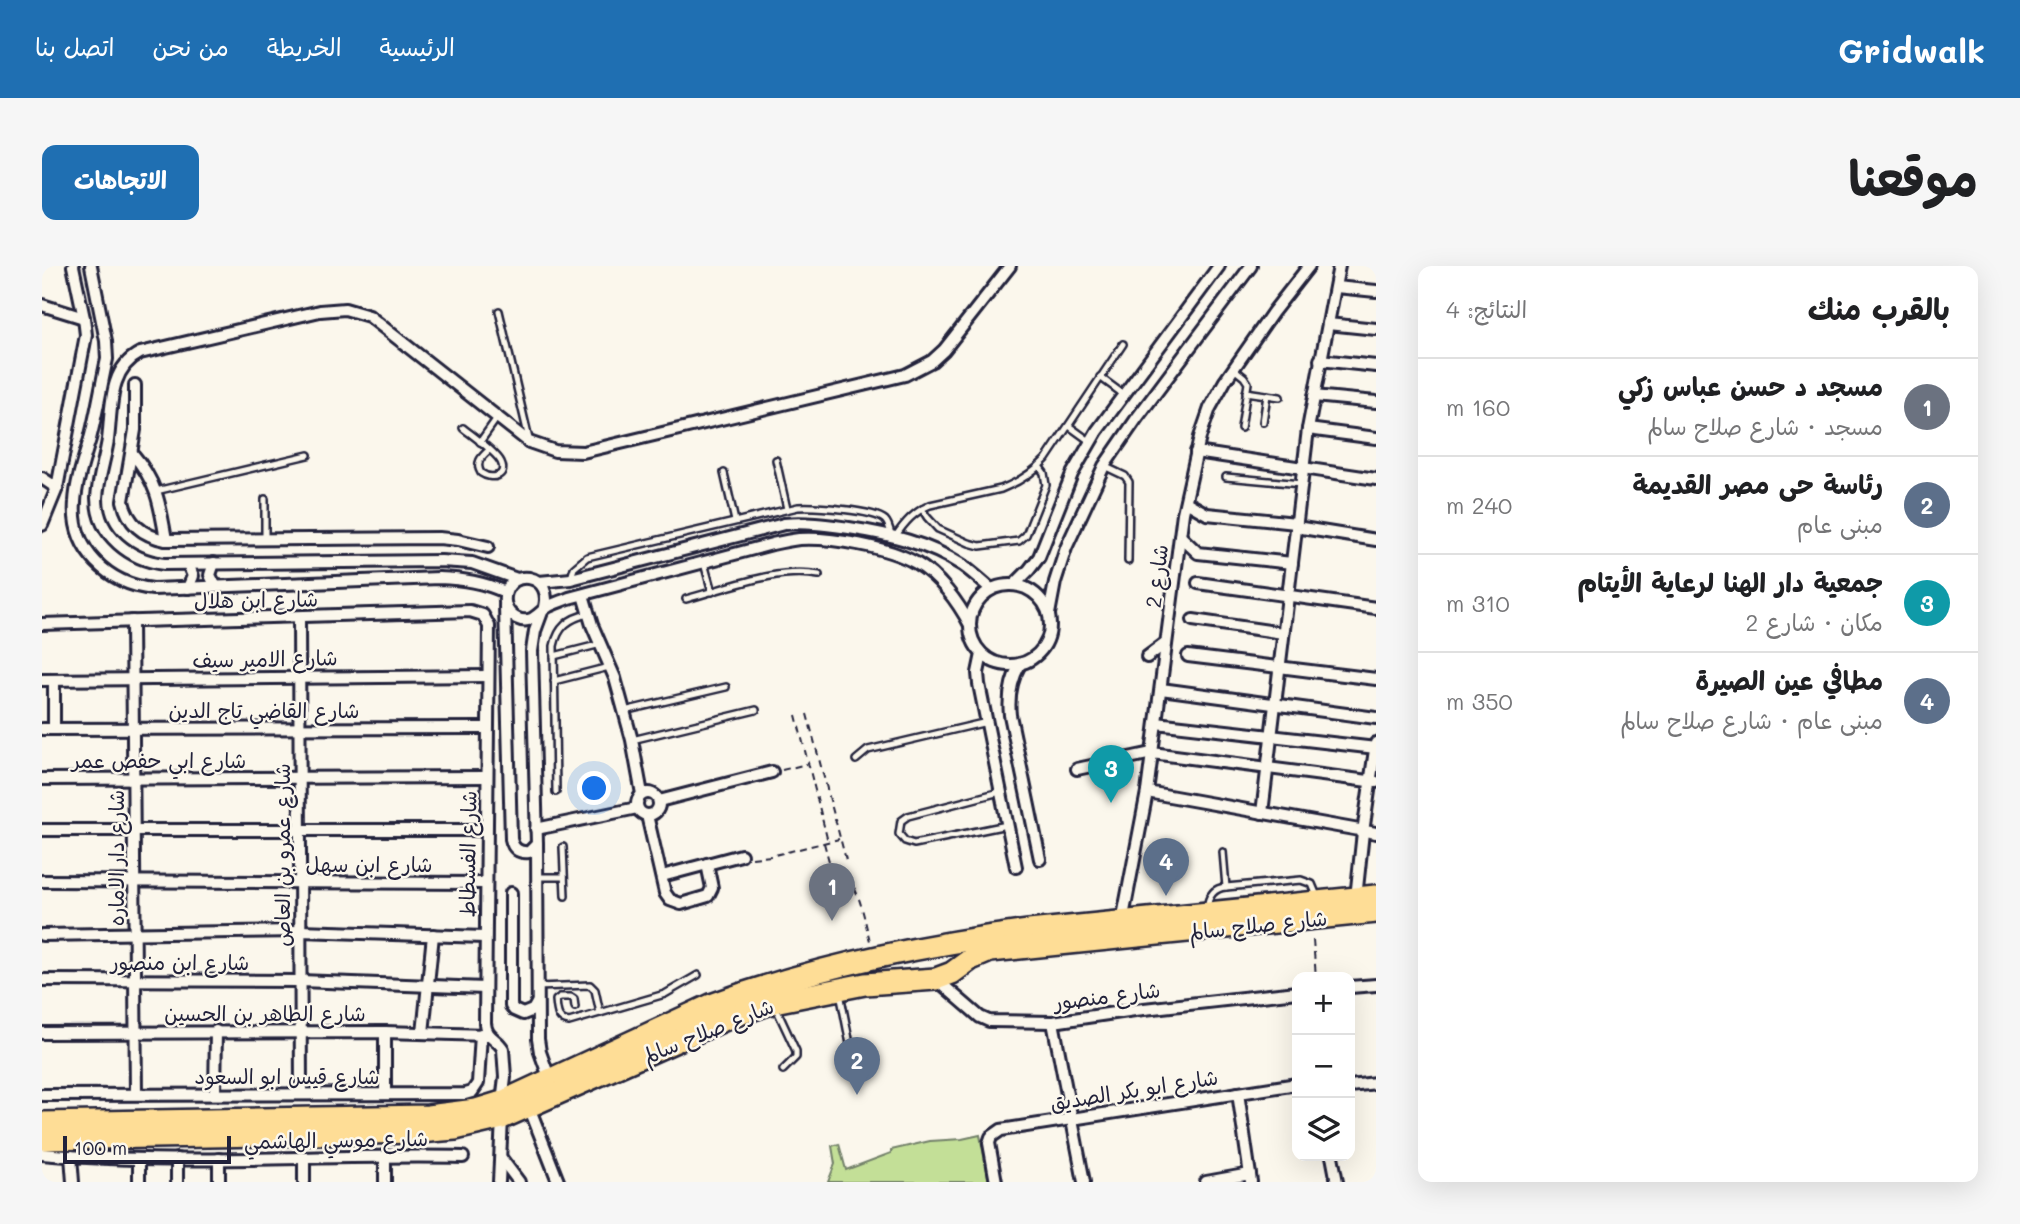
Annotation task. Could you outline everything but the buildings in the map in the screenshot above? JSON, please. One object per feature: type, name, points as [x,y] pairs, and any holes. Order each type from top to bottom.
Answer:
[{"type":"highway","name":"شارع صلاح سالم","points":[[42,1139],[437,1131],[472,1126],[550,1080],[711,1005],[783,980],[972,938],[1366,897]]},
{"type":"highway","name":"شارع صلاح سالم","points":[[42,1123],[428,1116],[529,1107],[728,1018],[774,1002],[839,988],[929,979],[952,973],[971,959],[990,951],[1376,912]]},
{"type":"highway","points":[[917,950],[929,979]]},
{"type":"street","points":[[42,525],[57,488],[86,335],[73,266]]},
{"type":"street","points":[[91,266],[107,359],[76,492],[75,515],[80,538],[92,558],[119,580],[141,588],[439,578],[478,581],[505,598],[511,614],[521,620],[532,619],[544,610],[583,595],[772,544],[800,539],[833,540],[900,555],[917,563],[938,580],[963,612],[970,625],[973,641],[982,654],[1004,665],[1020,664],[1035,657],[1045,645],[1051,630],[1049,614],[1055,582],[1066,548],[1104,466],[1251,266]]},
{"type":"street","points":[[991,589],[964,566],[923,546],[893,536],[810,523],[784,524],[570,579],[538,582],[528,578],[517,579],[482,566],[458,562],[149,562],[132,555],[112,537],[102,519],[97,498],[115,380],[128,361],[140,353],[320,311],[345,309],[369,316],[529,442],[555,451],[583,452],[905,375],[932,361],[944,350],[1010,266]]},
{"type":"street","points":[[1014,585],[1039,557],[1072,474],[1091,442],[1123,394],[1219,266]]},
{"type":"street","name":"شارع 2","points":[[1122,922],[1147,792],[1180,536],[1196,452],[1210,408],[1273,313],[1310,266]]},
{"type":"street","points":[[1262,813],[1308,429],[1339,266]]},
{"type":"street","points":[[1336,286],[1376,291]]},
{"type":"street","points":[[43,308],[84,317]]},
{"type":"street","points":[[1328,324],[1376,329]]},
{"type":"street","points":[[1320,360],[1376,366]]},
{"type":"street","points":[[1143,368],[1164,382]]},
{"type":"street","points":[[103,377],[115,380]]},
{"type":"street","points":[[1134,381],[1155,395]]},
{"type":"street","points":[[135,385],[136,415],[124,491],[124,508],[132,523],[150,536],[166,540],[439,538],[488,547]]},
{"type":"street","points":[[1314,396],[1376,402]]},
{"type":"street","points":[[1308,429],[1376,438]]},
{"type":"street","points":[[1196,452],[1376,479]]},
{"type":"street","points":[[132,453],[146,471],[156,491],[166,540]]},
{"type":"street","points":[[42,478],[57,488]]},
{"type":"street","points":[[1186,502],[1207,514],[1296,525],[1376,540]]},
{"type":"street","points":[[769,528],[772,544]]},
{"type":"street","points":[[1180,536],[1198,553],[1292,564]]},
{"type":"street","points":[[267,539],[270,561]]},
{"type":"street","points":[[215,563],[210,575],[216,587]]},
{"type":"street","points":[[188,564],[193,576],[188,588]]},
{"type":"street","points":[[517,579],[508,587],[505,598],[511,839],[516,849],[524,852],[533,850],[537,844]]},
{"type":"street","points":[[538,582],[546,593],[532,651],[538,1045],[550,1080]]},
{"type":"street","points":[[1198,583],[1376,608]]},
{"type":"street","points":[[970,625],[978,601],[991,589],[1006,585],[1022,586],[1036,594],[1049,614]]},
{"type":"street","points":[[583,595],[611,666],[632,740],[642,794]]},
{"type":"street","name":"شارع ابن هلال","points":[[42,624],[470,611]]},
{"type":"street","name":"شارع الفسطاط","points":[[470,611],[483,615],[487,620],[484,1035],[503,1049],[505,1077],[499,1182]]},
{"type":"street","name":"شارع عمرو بن العاص","points":[[299,617],[301,1094]]},
{"type":"street","points":[[1193,620],[1283,633]]},
{"type":"street","name":"شارع دار الاماره","points":[[132,621],[136,1094]]},
{"type":"street","points":[[1147,657],[1166,643]]},
{"type":"street","points":[[982,654],[978,673],[1016,867]]},
{"type":"street","points":[[1188,656],[1376,679]]},
{"type":"street","points":[[1020,664],[1011,683],[1009,704],[1040,859]]},
{"type":"street","name":"شارع الامير سيف","points":[[48,680],[488,676]]},
{"type":"street","points":[[48,680],[54,729]]},
{"type":"street","points":[[1161,689],[1376,718]]},
{"type":"street","points":[[1156,723],[1376,746],[1374,782],[1363,832],[1366,897]]},
{"type":"street","name":"شارع القاضي تاج الدين","points":[[42,729],[487,728]]},
{"type":"street","points":[[1077,769],[1152,753],[1374,782]]},
{"type":"street","points":[[659,801],[772,772]]},
{"type":"street","name":"شارع ابي حفص عمر","points":[[42,779],[486,777]]},
{"type":"street","points":[[1147,792],[1376,833]]},
{"type":"street","points":[[536,829],[642,811],[655,812],[659,801],[651,793],[642,794],[637,800],[642,811],[667,897],[681,904],[706,898],[712,888],[707,864]]},
{"type":"street","points":[[42,830],[486,830]]},
{"type":"street","points":[[662,876],[741,855]]},
{"type":"street","name":"شارع ابن سهل","points":[[42,881],[486,883]]},
{"type":"street","points":[[512,893],[511,1006],[523,1014],[533,1010],[537,1001]]},
{"type":"street","points":[[42,935],[300,931],[485,937]]},
{"type":"street","points":[[423,1033],[433,935]]},
{"type":"street","name":"شارع منصور","points":[[929,979],[984,1020],[1053,1022],[1292,993]]},
{"type":"street","name":"شارع ابن منصور","points":[[42,980],[300,981],[485,988]]},
{"type":"street","points":[[1355,987],[1376,985]]},
{"type":"street","points":[[1053,1022],[1084,1182]]},
{"type":"street","points":[[215,1094],[216,1031]]},
{"type":"street","name":"شارع الطاهر بن الحسين","points":[[42,1033],[301,1031],[484,1035]]},
{"type":"street","points":[[385,1032],[385,1094]]},
{"type":"street","name":"شارع قيس ابو السعود","points":[[42,1095],[466,1094],[472,1092],[478,1083],[484,1035]]},
{"type":"street","points":[[1355,1085],[1376,1083]]},
{"type":"street","name":"شارع ابو بكر الصديق","points":[[996,1182],[990,1148],[991,1137],[995,1132],[1292,1085]]},
{"type":"street","points":[[1206,1182],[1251,1178],[1238,1093]]},
{"type":"street","points":[[529,1107],[558,1181]]},
{"type":"street","name":"شارع موسي الهاشمي","points":[[42,1154],[139,1159],[463,1157]]},
{"type":"street","points":[[71,1156],[73,1182]]},
{"type":"street","points":[[385,1156],[385,1182]]},
{"type":"street","points":[[304,1158],[304,1182]]},
{"type":"street","points":[[501,1158],[519,1182]]},
{"type":"street","points":[[139,1159],[139,1182]]},
{"type":"street","points":[[177,1159],[177,1182]]},
{"type":"street","points":[[219,1159],[219,1182]]},
{"type":"street","points":[[1333,1161],[1338,1182]]},
{"type":"lane","points":[[499,311],[529,442]]},
{"type":"lane","points":[[570,579],[574,568],[587,557],[788,509],[818,507],[869,514],[884,520],[893,536],[907,520],[930,505],[1001,489],[1022,480],[1040,466],[1123,344]]},
{"type":"lane","points":[[1234,369],[1247,380],[1241,428]]},
{"type":"lane","points":[[1100,377],[1123,394]]},
{"type":"lane","points":[[1247,392],[1280,397]]},
{"type":"lane","points":[[1263,422],[1268,395]]},
{"type":"lane","points":[[481,442],[496,418]]},
{"type":"lane","points":[[1069,426],[1091,442]]},
{"type":"lane","points":[[463,428],[481,442],[489,450],[502,464],[502,472],[492,478],[481,473],[478,464],[489,450]]},
{"type":"lane","points":[[156,491],[309,455]]},
{"type":"lane","points":[[776,460],[788,509]]},
{"type":"lane","points":[[922,509],[938,528],[969,543],[985,545],[1019,541],[1026,535],[1046,485],[1040,466]]},
{"type":"lane","points":[[1104,466],[1125,476],[1129,482],[1128,561]]},
{"type":"lane","points":[[724,473],[735,521]]},
{"type":"lane","points":[[1226,477],[1301,484]]},
{"type":"lane","points":[[265,499],[267,539]]},
{"type":"lane","points":[[704,563],[712,592]]},
{"type":"lane","points":[[687,599],[784,573],[819,575]]},
{"type":"lane","points":[[556,792],[555,640],[561,628],[573,618],[589,614]]},
{"type":"lane","points":[[554,656],[601,644]]},
{"type":"lane","points":[[554,681],[611,666]]},
{"type":"lane","points":[[624,711],[726,687]]},
{"type":"lane","points":[[632,740],[756,710]]},
{"type":"lane","points":[[856,760],[868,750],[987,722]]},
{"type":"lane","points":[[1000,792],[908,816],[901,821],[899,834],[905,841],[914,844],[1007,825]]},
{"type":"lane","points":[[563,847],[565,896]]},
{"type":"lane","points":[[1223,852],[1226,887]]},
{"type":"lane","points":[[536,877],[564,877]]},
{"type":"lane","points":[[1207,913],[1210,895],[1217,889],[1226,887],[1305,881],[1314,887],[1319,902]]},
{"type":"lane","points":[[575,1007],[573,998],[560,997],[556,1000],[558,1015],[569,1022],[665,994],[698,975]]},
{"type":"lane","points":[[564,986],[564,997]]},
{"type":"lane","points":[[537,987],[592,986],[600,1013]]},
{"type":"lane","points":[[839,988],[851,1049]]},
{"type":"lane","points":[[774,1002],[796,1051],[796,1057],[783,1070]]},
{"type":"path","points":[[807,714],[846,860]]},
{"type":"path","points":[[796,715],[833,876],[840,876],[854,886],[875,959]]},
{"type":"path","points":[[772,772],[808,763]]},
{"type":"path","points":[[741,855],[765,858],[840,839]]},
{"type":"path","points":[[1313,940],[1316,972]]},
{"type":"green space","points":[[980,1135],[989,1182],[828,1182],[835,1164],[832,1146],[839,1144],[846,1170],[891,1153],[891,1150],[930,1141]]},
{"type":"place","name":"جمعية دار الهنا لرعاية الأيتام","points":[[1111,803]]},
{"type":"place","name":"مطافي عين الصيرة","points":[[1166,896]]},
{"type":"place","name":"مسجد د حسن عباس زكي","points":[[832,921]]},
{"type":"place","name":"رئاسة حى مصر القديمة","points":[[857,1095]]}]
